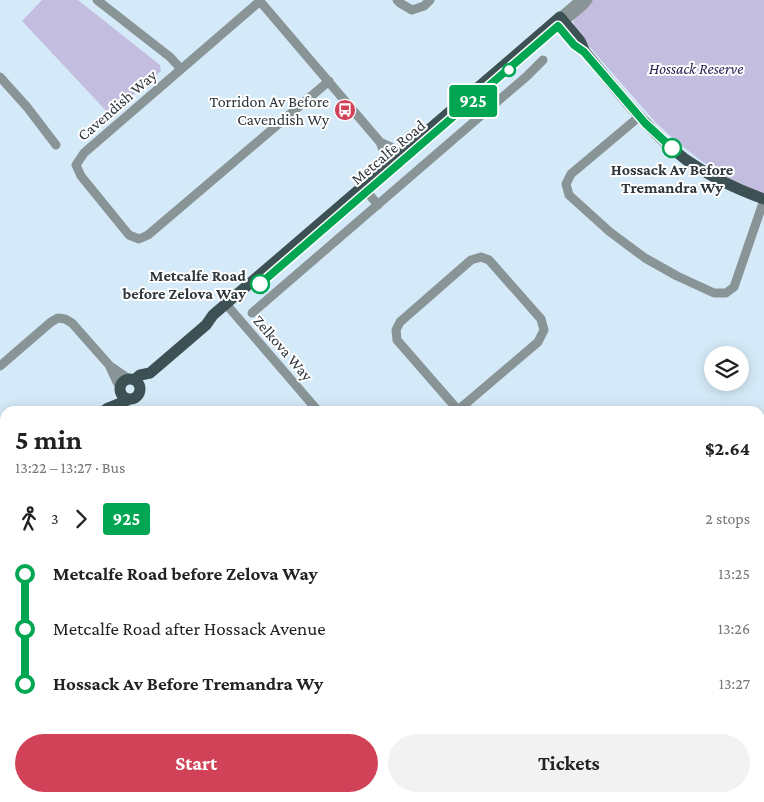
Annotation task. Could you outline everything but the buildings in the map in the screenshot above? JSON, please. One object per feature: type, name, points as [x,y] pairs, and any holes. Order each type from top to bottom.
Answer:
[{"type":"main road","points":[[559,22],[580,41],[584,52],[654,132],[672,148],[700,169],[735,188],[764,200]]},
{"type":"main road","name":"Metcalfe Road","points":[[110,406],[129,384],[147,380],[150,373],[206,325],[213,316],[228,307],[559,22]]},
{"type":"main road","points":[[128,400],[123,397],[129,384]]},
{"type":"main road","name":"Metcalfe Road","points":[[115,406],[139,395],[129,384]]},
{"type":"street","points":[[97,0],[170,57],[181,69]]},
{"type":"street","points":[[260,0],[380,142],[391,147],[397,161]]},
{"type":"street","name":"Cavendish Way","points":[[260,0],[84,153],[76,165],[81,176],[130,235],[139,239],[148,236],[329,81]]},
{"type":"street","points":[[397,0],[412,10],[424,6],[430,0]]},
{"type":"street","name":"Metcalfe Road","points":[[559,22],[580,0]]},
{"type":"street","name":"Metcalfe Road","points":[[559,22],[584,6],[588,0]]},
{"type":"street","points":[[252,313],[527,76],[543,60]]},
{"type":"street","points":[[0,76],[56,145]]},
{"type":"street","points":[[640,116],[571,174],[566,184],[569,196],[610,232],[645,258],[677,276],[714,293],[726,293],[734,287],[764,200]]},
{"type":"street","points":[[365,189],[378,205]]},
{"type":"street","points":[[453,406],[397,340],[396,330],[400,322],[472,260],[481,257],[489,260],[541,319],[544,330],[538,342],[463,406]]},
{"type":"street","name":"Zelkova Way","points":[[228,307],[314,406]]},
{"type":"street","points":[[0,366],[58,318],[72,323],[110,366],[117,382],[129,384]]},
{"type":"green space","points":[[42,0],[78,0],[160,65],[161,71],[110,115],[22,21]]},
{"type":"green space","name":"Hossack Reserve","points":[[590,0],[764,0],[764,194],[733,181],[700,160],[656,123],[573,28],[576,16]]},
{"type":"bus line","name":"925","points":[[260,284],[558,26],[574,45],[584,52],[645,123],[672,148]]},
{"type":"place","name":"Torridon Av Before Cavendish Wy","points":[[345,110]]},
{"type":"place","name":"Hossack Av Before Tremandra Wy","points":[[672,148]]},
{"type":"place","name":"Metcalfe Road before Zelova Way","points":[[260,284]]}]
